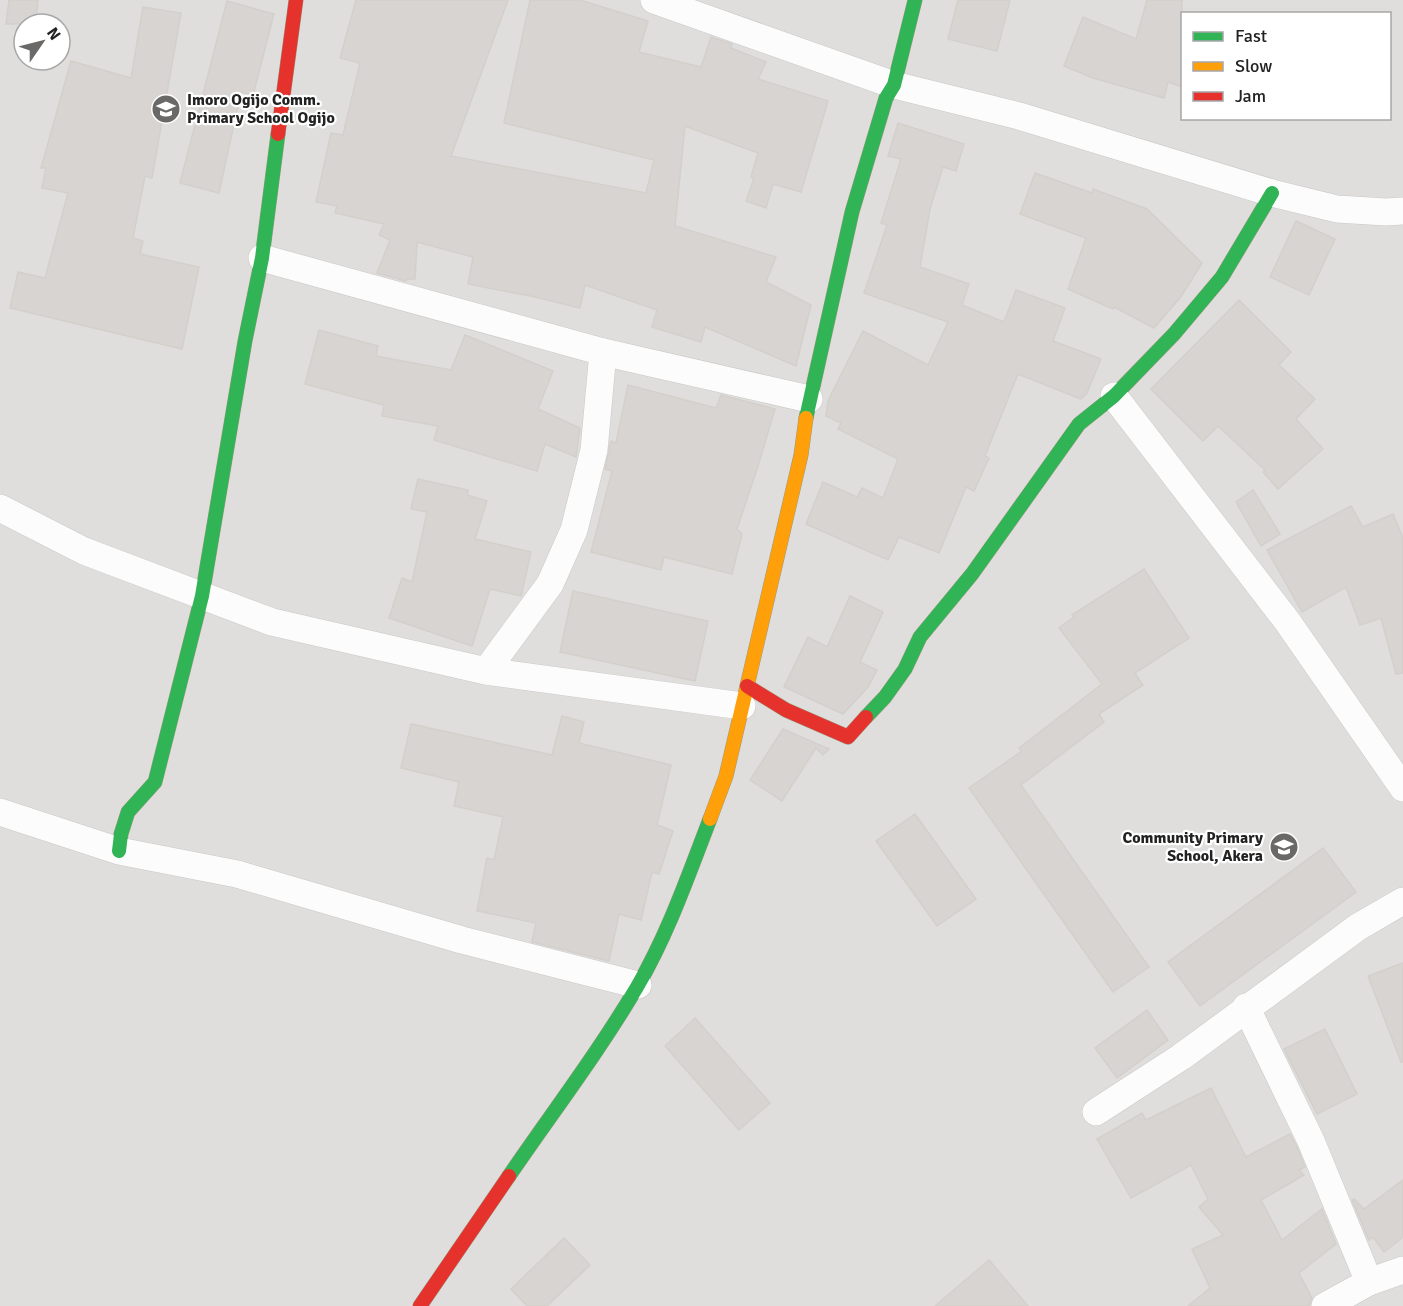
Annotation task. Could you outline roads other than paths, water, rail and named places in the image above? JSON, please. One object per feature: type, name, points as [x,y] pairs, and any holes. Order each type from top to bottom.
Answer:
[{"type":"street","points":[[119,850],[128,812],[155,782],[202,596],[245,341],[262,258],[296,0]]},
{"type":"street","points":[[654,0],[894,85],[1019,116],[1272,193],[1337,209],[1403,211]]},
{"type":"street","points":[[420,1306],[598,1049],[638,986],[674,912],[726,776],[801,455],[809,399],[852,212],[886,98],[894,85],[915,0]]},
{"type":"street","points":[[0,508],[84,551],[272,622],[486,671],[744,696],[786,710],[848,737],[885,697],[905,669],[920,636],[972,574],[1079,424],[1114,396],[1174,334],[1222,278],[1272,193]]},
{"type":"street","points":[[262,258],[603,352],[809,399]]},
{"type":"street","points":[[486,671],[550,584],[574,530],[594,450],[603,352]]},
{"type":"street","points":[[1114,396],[1287,621],[1403,788]]},
{"type":"street","points":[[0,812],[119,850],[237,874],[462,940],[638,986]]},
{"type":"street","points":[[1096,1112],[1181,1057],[1246,1007],[1358,927],[1403,901]]},
{"type":"street","points":[[1246,1007],[1311,1141],[1369,1282]]},
{"type":"street","points":[[1325,1306],[1369,1282],[1403,1270]]},
{"type":"place","name":"Imoro Ogijo Comm. Primary School Ogijo","points":[[166,109]]},
{"type":"place","name":"Community Primary School, Akera","points":[[1284,847]]}]
